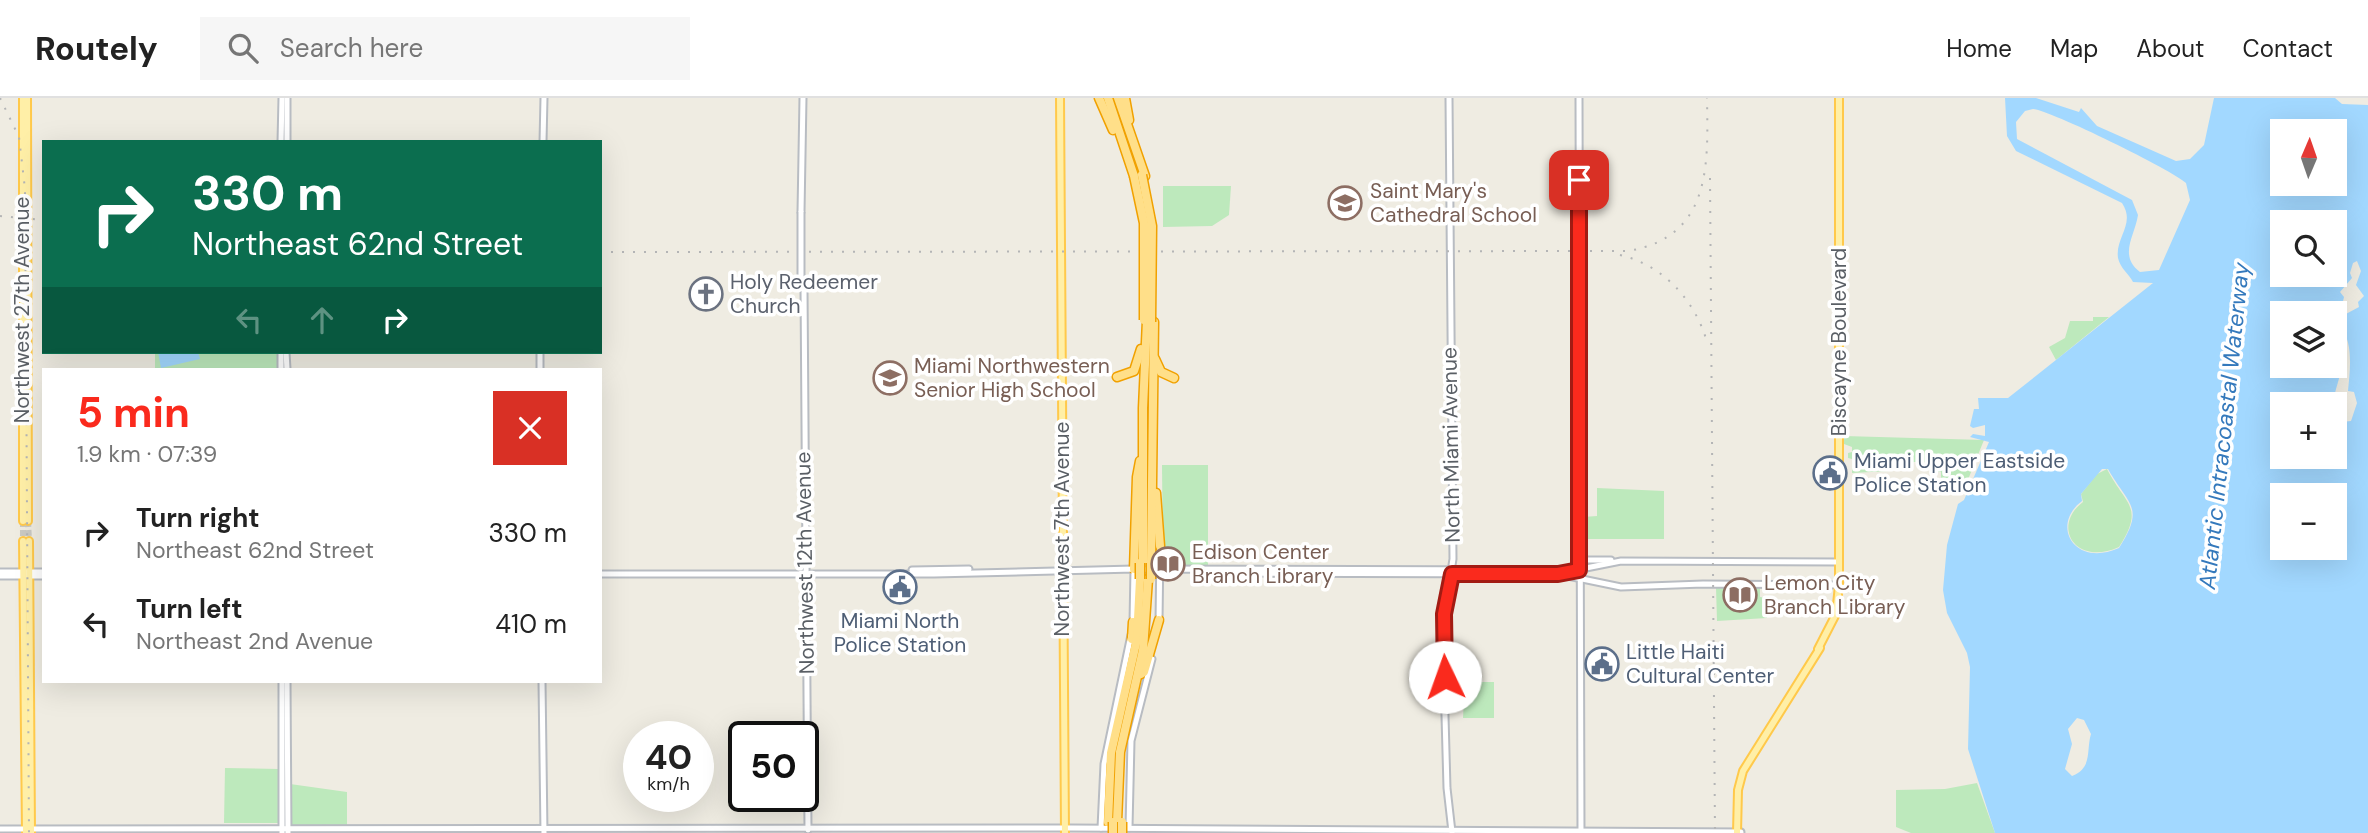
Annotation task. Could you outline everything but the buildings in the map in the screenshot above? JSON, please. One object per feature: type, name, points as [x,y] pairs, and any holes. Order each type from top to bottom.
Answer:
[{"type":"highway","points":[[1098,98],[1130,164],[1140,176]]},
{"type":"highway","points":[[1113,98],[1130,164]]},
{"type":"highway","points":[[1113,98],[1132,140]]},
{"type":"highway","points":[[1113,98],[1140,176]]},
{"type":"highway","points":[[1115,828],[1119,752],[1143,650],[1149,321],[1140,176],[1125,98]]},
{"type":"highway","points":[[1117,377],[1128,375],[1136,368],[1143,332],[1149,321]]},
{"type":"highway","points":[[1149,321],[1158,369],[1174,378]]},
{"type":"highway","points":[[1115,828],[1124,744],[1148,639],[1140,461],[1143,332]]},
{"type":"highway","points":[[1115,828],[1111,752],[1138,631],[1151,454],[1153,341]]},
{"type":"highway","points":[[1151,454],[1160,546]]},
{"type":"highway","points":[[1141,674],[1144,672],[1159,620]]},
{"type":"highway","points":[[1129,673],[1133,622]]},
{"type":"main road","name":"Northwest 27th Avenue","points":[[25,98],[23,502],[26,521],[25,127]]},
{"type":"main road","points":[[284,98],[284,140]]},
{"type":"main road","points":[[543,140],[544,98]]},
{"type":"main road","name":"Northwest 12th Avenue","points":[[803,98],[802,289],[808,831]]},
{"type":"main road","name":"Northwest 7th Avenue","points":[[1060,98],[1065,831]]},
{"type":"main road","name":"North Miami Avenue","points":[[1449,98],[1452,572],[1444,614],[1443,643],[1447,788],[1452,832]]},
{"type":"main road","points":[[1580,98],[1581,832]]},
{"type":"main road","name":"Biscayne Boulevard","points":[[1818,649],[1819,638],[1836,614],[1839,585],[1839,101]]},
{"type":"main road","points":[[23,502],[28,510]]},
{"type":"main road","points":[[26,541],[28,831]]},
{"type":"main road","points":[[1115,828],[1159,620],[1160,546]]},
{"type":"main road","points":[[1579,560],[1839,562]]},
{"type":"main road","points":[[1452,572],[1579,574],[1621,561]]},
{"type":"main road","points":[[602,572],[1452,572],[1579,574],[1621,587],[1703,583],[1839,585]]},
{"type":"main road","points":[[1143,572],[1136,577],[1153,577],[1160,584]]},
{"type":"main road","points":[[1115,828],[1104,764],[1143,572]]},
{"type":"main road","points":[[0,574],[42,574]]},
{"type":"main road","name":"Biscayne Boulevard","points":[[1739,833],[1737,796],[1741,776],[1838,616],[1841,600],[1839,585]]},
{"type":"main road","points":[[285,683],[285,831]]},
{"type":"main road","points":[[542,683],[544,831]]},
{"type":"main road","points":[[0,829],[1065,831],[1115,828],[1739,833]]},
{"type":"green space","points":[[1163,186],[1231,186],[1229,215],[1212,226],[1163,227]]},
{"type":"green space","points":[[2093,317],[2109,317],[2056,360],[2049,347],[2065,338],[2070,321],[2093,321]]},
{"type":"green space","points":[[155,354],[279,354],[279,368],[155,368]]},
{"type":"green space","points":[[1844,436],[1984,440],[1965,487],[1941,486],[1941,472],[1933,471],[1933,462],[1899,462],[1890,471],[1852,473],[1852,459],[1848,458],[1848,453],[1852,452],[1852,447],[1844,444]]},
{"type":"green space","points":[[1162,465],[1208,465],[1208,568],[1163,567]]},
{"type":"green space","points":[[2107,469],[2130,506],[2131,523],[2119,547],[2104,552],[2090,552],[2072,541],[2069,522],[2083,502],[2081,494],[2097,474]]},
{"type":"green space","points":[[1597,488],[1664,491],[1664,539],[1582,539],[1583,517],[1597,516]]},
{"type":"green space","points":[[1716,587],[1760,587],[1760,597],[1768,598],[1767,618],[1717,621]]},
{"type":"green space","points":[[1465,682],[1494,682],[1494,718],[1463,718]]},
{"type":"green space","points":[[225,768],[279,769],[280,823],[224,823]]},
{"type":"green space","points":[[1977,783],[1995,833],[1911,833],[1896,827],[1896,790],[1945,789]]},
{"type":"green space","points":[[290,784],[347,792],[347,825],[291,825]]},
{"type":"water","name":"Atlantic Intracoastal Waterway","points":[[2005,98],[2036,98],[2079,112],[2081,108],[2097,126],[2176,161],[2190,159],[2204,145],[2214,98],[2335,98],[2342,104],[2368,105],[2368,833],[1995,833],[1968,749],[1970,667],[1967,653],[1947,613],[1943,590],[1947,545],[1958,504],[1964,500],[1989,442],[1970,437],[1973,434],[1985,436],[1985,425],[1973,428],[1970,426],[1974,409],[1979,409],[1978,398],[2008,398],[2153,283],[2133,282],[2119,262],[2119,244],[2127,217],[2122,203],[2016,151],[2007,136]],"holes":[[[2033,109],[2044,112],[2086,130],[2186,183],[2190,200],[2159,270],[2140,272],[2130,259],[2130,245],[2138,215],[2132,200],[2017,139],[2016,122],[2025,111]],[[2102,469],[2108,469],[2131,506],[2133,514],[2119,548],[2103,553],[2090,552],[2079,548],[2072,541],[2068,532],[2068,521],[2082,501],[2081,494]],[[2077,718],[2084,720],[2091,734],[2086,763],[2079,773],[2072,776],[2065,769],[2072,744],[2068,729]]]},
{"type":"water","points":[[158,354],[199,354],[200,359],[161,368]]},
{"type":"tunnel","points":[[23,521],[23,541]]},
{"type":"tunnel","points":[[28,521],[29,541]]},
{"type":"railway","points":[[0,98],[19,137],[25,189],[29,833]]},
{"type":"railway","points":[[602,252],[1628,251],[1656,243],[1676,230],[1690,214],[1705,172],[1707,98]]},
{"type":"railway","points":[[1710,178],[1715,833]]},
{"type":"railway","points":[[0,216],[42,220]]},
{"type":"railway","points":[[1620,255],[1650,267],[1675,286],[1694,312],[1707,342]]},
{"type":"place","name":"Saint Mary's Cathedral School","points":[[1345,203]]},
{"type":"place","name":"Holy Redeemer Church","points":[[706,294]]},
{"type":"place","name":"Miami Northwestern Senior High School","points":[[890,378]]},
{"type":"place","name":"Miami Upper Eastside Police Station","points":[[1830,473]]},
{"type":"place","name":"Edison Center Branch Library","points":[[1168,564]]},
{"type":"place","name":"Miami North Police Station","points":[[900,587]]},
{"type":"place","name":"Lemon City Branch Library","points":[[1740,595]]},
{"type":"place","name":"Little Haiti Cultural Center","points":[[1602,664]]},
{"type":"route","points":[[1445,677],[1444,614],[1452,574],[1558,574],[1576,573],[1579,570],[1579,180]]}]
